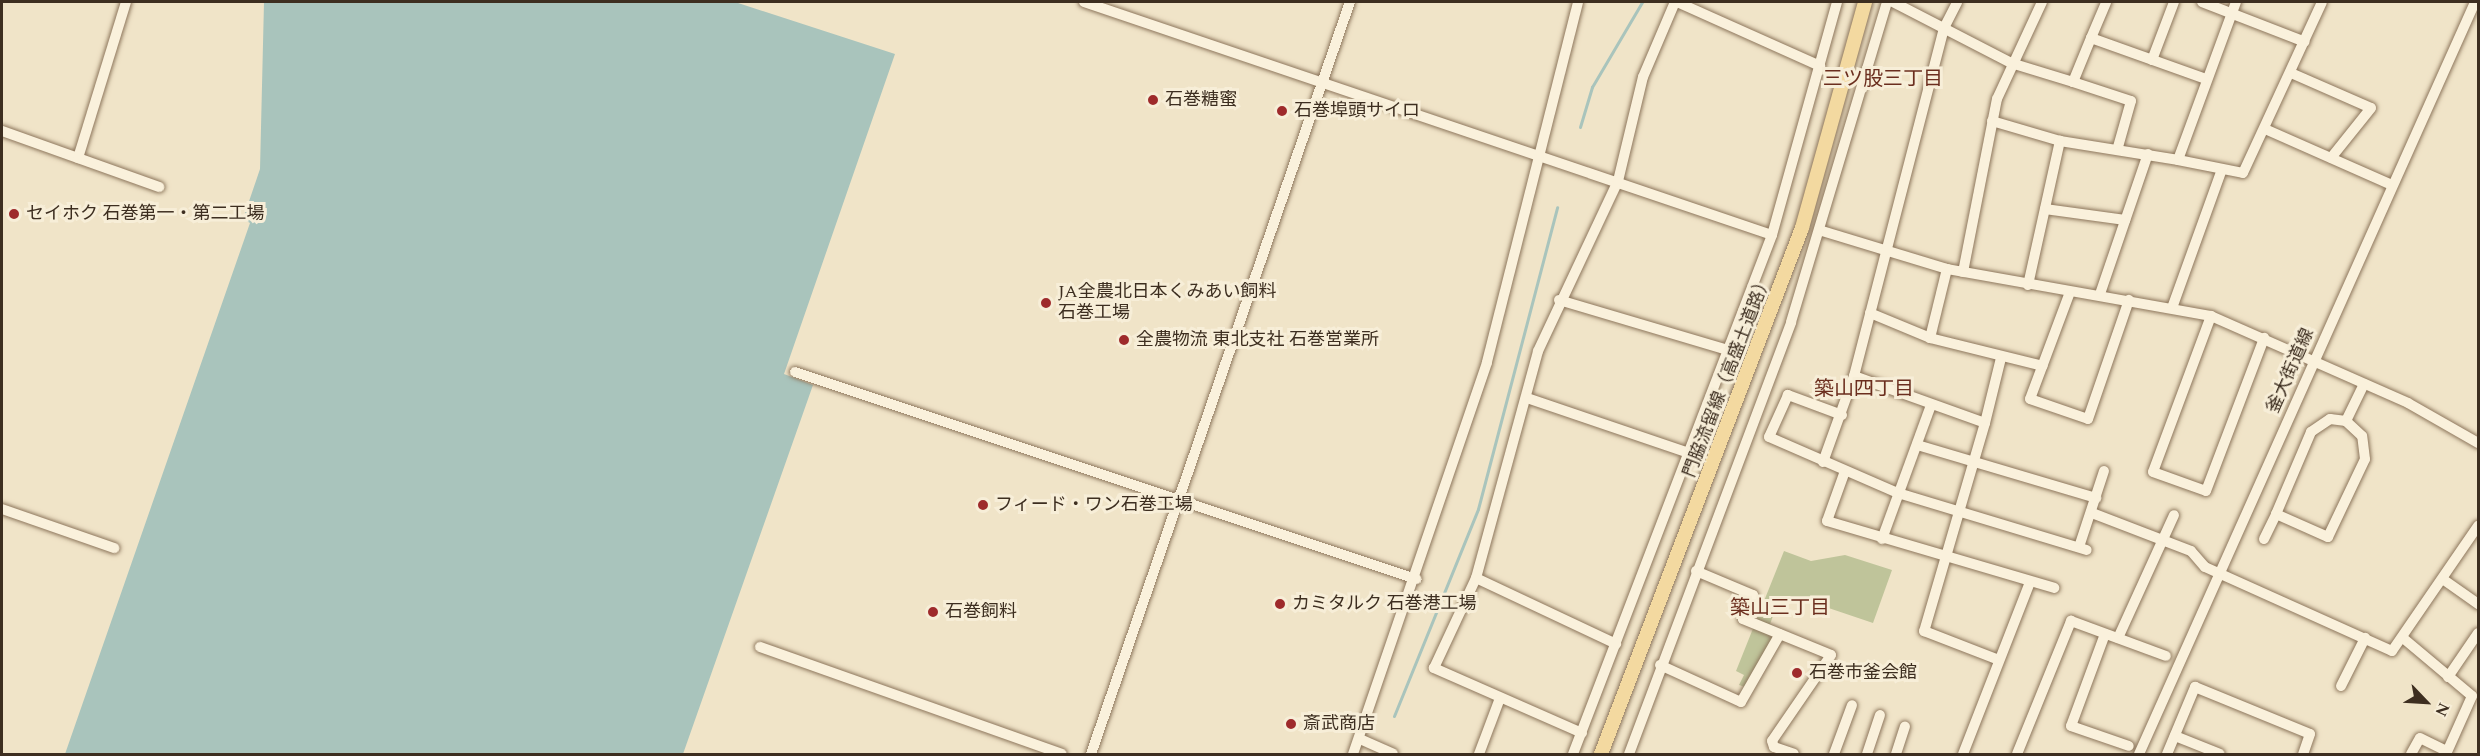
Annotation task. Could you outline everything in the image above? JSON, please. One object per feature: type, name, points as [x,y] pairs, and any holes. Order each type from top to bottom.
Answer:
[{"type":"main road","name":"門脇流留線（高盛土道路）","points":[[1601,754],[1802,228],[1865,2]]},
{"type":"street","points":[[78,158],[126,2]]},
{"type":"street","points":[[1084,2],[1772,235]]},
{"type":"street","points":[[1091,754],[1350,2]]},
{"type":"street","points":[[1353,754],[1416,579],[1487,362],[1542,158],[1578,2]]},
{"type":"street","points":[[1582,733],[1434,668],[1476,578],[1538,351],[1559,300],[1618,181],[1642,77],[1676,2],[1821,66]]},
{"type":"street","points":[[1573,754],[1689,453],[1731,351],[1772,235],[1837,2]]},
{"type":"street","points":[[1629,754],[1822,231],[1887,2]]},
{"type":"street","points":[[1893,2],[2011,63],[2131,101],[2118,147]]},
{"type":"street","points":[[1823,462],[1842,415],[1854,376],[1944,28],[1957,2]]},
{"type":"street","points":[[1963,272],[1992,121],[2011,63],[2042,2]]},
{"type":"street","points":[[2073,82],[2106,2]]},
{"type":"street","points":[[2152,60],[2174,2]]},
{"type":"street","points":[[2202,2],[2305,42]]},
{"type":"street","points":[[2178,160],[2236,2]]},
{"type":"street","points":[[1992,121],[2060,141],[2118,147],[2221,172],[2243,173],[2322,2]]},
{"type":"street","name":"釜大街道線","points":[[2139,754],[2313,360],[2475,2]]},
{"type":"street","points":[[2091,38],[2206,79]]},
{"type":"street","points":[[2291,73],[2371,108],[2331,158]]},
{"type":"street","points":[[2265,129],[2392,185]]},
{"type":"street","points":[[2,131],[159,188]]},
{"type":"street","points":[[2028,285],[2060,141]]},
{"type":"street","points":[[2100,294],[2148,154]]},
{"type":"street","points":[[2172,308],[2221,172]]},
{"type":"street","points":[[2045,209],[2126,220]]},
{"type":"street","points":[[1822,231],[1947,269],[2070,292],[2100,294],[2211,316],[2364,384],[2478,443]]},
{"type":"street","points":[[1930,338],[1947,269]]},
{"type":"street","points":[[2070,292],[2030,399],[2088,419],[2129,300]]},
{"type":"street","points":[[1559,300],[1731,351]]},
{"type":"street","points":[[1870,313],[1930,338],[2001,358],[2043,366]]},
{"type":"street","points":[[2211,316],[2153,472],[2206,492],[2264,338]]},
{"type":"street","points":[[1999,660],[1924,631],[2001,358]]},
{"type":"street","points":[[795,372],[1416,579]]},
{"type":"street","points":[[1854,376],[1984,423]]},
{"type":"street","points":[[2346,421],[2364,384]]},
{"type":"street","points":[[1842,415],[1788,395],[1769,437],[1898,493],[2083,548],[2104,471]]},
{"type":"street","points":[[1527,398],[1689,453]]},
{"type":"street","points":[[1882,539],[1930,405]]},
{"type":"street","points":[[2264,539],[2311,432],[2330,419],[2346,421],[2362,436],[2365,459],[2328,537],[2276,514]]},
{"type":"street","points":[[1917,445],[2096,498]]},
{"type":"street","points":[[1845,471],[1827,521],[2054,588]]},
{"type":"street","points":[[2,509],[114,548]]},
{"type":"street","points":[[2092,513],[2191,551],[2219,574],[2392,651],[2444,580],[2478,526]]},
{"type":"street","points":[[2118,638],[2174,515]]},
{"type":"street","points":[[1696,571],[1753,595],[1743,619],[1831,655],[1772,741],[1774,747],[1794,754]]},
{"type":"street","points":[[1476,578],[1616,644]]},
{"type":"street","points":[[2444,580],[2478,604]]},
{"type":"street","points":[[1963,754],[2030,582]]},
{"type":"street","points":[[2017,754],[2071,621],[2166,656]]},
{"type":"street","points":[[2448,677],[2478,633]]},
{"type":"street","points":[[1660,665],[1741,702],[1780,634]]},
{"type":"street","points":[[2105,634],[2071,726],[2128,746]]},
{"type":"street","points":[[2342,686],[2365,638]]},
{"type":"street","points":[[2403,638],[2475,699],[2447,753],[2420,738],[2411,754]]},
{"type":"street","points":[[760,647],[1062,754]]},
{"type":"street","points":[[2167,754],[2195,687],[2310,734],[2303,754]]},
{"type":"street","points":[[1479,754],[1500,698]]},
{"type":"street","points":[[1834,754],[1851,705]]},
{"type":"street","points":[[1867,754],[1880,715]]},
{"type":"street","points":[[1896,754],[1905,726]]},
{"type":"street","points":[[2175,736],[2220,754]]},
{"type":"street","points":[[1360,739],[1393,754]]},
{"type":"green space","points":[[1784,551],[1811,561],[1845,555],[1892,570],[1873,623],[1796,597],[1779,600],[1770,624],[1779,629],[1745,687],[1739,685],[1744,675],[1736,671]]},
{"type":"water","points":[[264,2],[735,2],[895,54],[784,374],[813,385],[683,754],[65,754],[250,223],[243,219],[260,169]]},
{"type":"waterway","points":[[1580,127],[1592,87],[1642,2]]},
{"type":"waterway","points":[[1394,716],[1478,509],[1557,207]]},
{"type":"place","name":"石巻糖蜜","points":[[1153,100]]},
{"type":"place","name":"石巻埠頭サイロ","points":[[1282,111]]},
{"type":"place","name":"セイホク 石巻第一・第二工場","points":[[14,214]]},
{"type":"place","name":"JA全農北日本くみあい飼料 石巻工場","points":[[1046,303]]},
{"type":"place","name":"全農物流 東北支社 石巻営業所","points":[[1124,340]]},
{"type":"place","name":"フィード・ワン石巻工場","points":[[983,505]]},
{"type":"place","name":"カミタルク 石巻港工場","points":[[1280,604]]},
{"type":"place","name":"石巻飼料","points":[[933,612]]},
{"type":"place","name":"石巻市釜会館","points":[[1797,673]]},
{"type":"place","name":"斎武商店","points":[[1291,724]]},
{"type":"district","name":"三ツ股三丁目","points":[[1883,79]]},
{"type":"district","name":"築山四丁目","points":[[1864,389]]},
{"type":"district","name":"築山三丁目","points":[[1780,608]]}]
